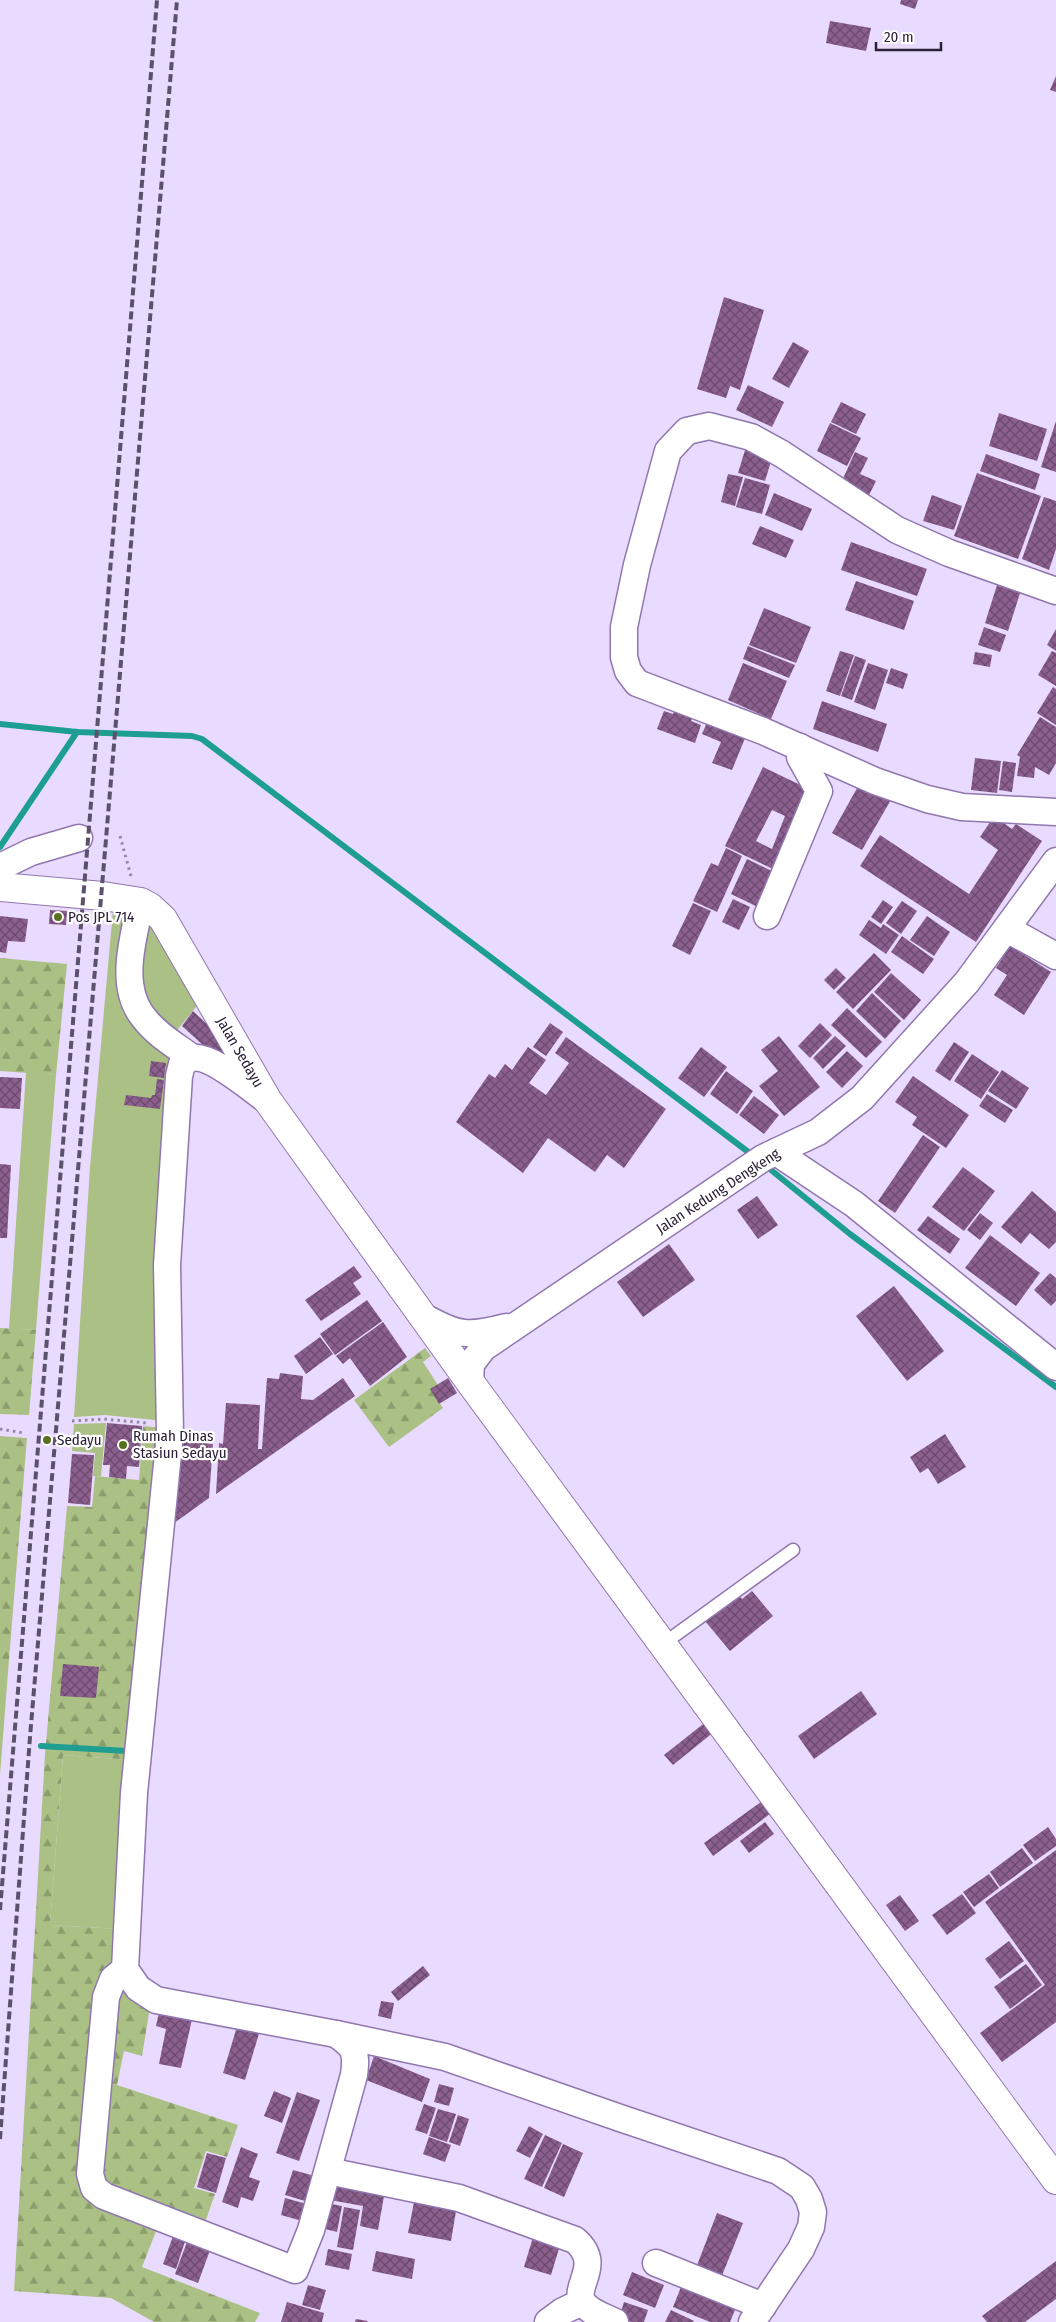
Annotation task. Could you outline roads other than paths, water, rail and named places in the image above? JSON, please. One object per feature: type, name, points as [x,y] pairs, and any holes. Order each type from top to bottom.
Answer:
[{"type":"street","points":[[1056,591],[949,553],[905,534],[782,454],[751,437],[709,426],[687,431],[668,451],[637,565],[624,627],[624,658],[628,671],[637,683],[800,747],[875,781],[927,799],[962,807],[1056,812]]},
{"type":"street","points":[[767,916],[819,791],[800,757],[800,747]]},
{"type":"street","points":[[0,867],[31,852],[79,838]]},
{"type":"street","name":"Jalan Kedung Dengkeng","points":[[470,1382],[469,1374],[476,1356],[483,1348],[763,1158],[818,1132],[862,1098],[967,982],[1056,861]]},
{"type":"street","name":"Jalan Sedayu","points":[[0,887],[103,896],[141,902],[157,913],[168,927],[268,1101],[470,1382],[1056,2180]]},
{"type":"street","points":[[141,902],[131,966],[130,981],[134,1004],[144,1019],[155,1030],[191,1058]]},
{"type":"street","points":[[1007,929],[1056,956]]},
{"type":"street","points":[[268,1101],[213,1063],[202,1058],[191,1058],[182,1064],[179,1076],[167,1264],[169,1426],[161,1536],[134,1793],[125,1969],[138,1988],[156,2000],[445,2056],[628,2122],[778,2171],[802,2187],[809,2199],[813,2212],[811,2227],[801,2248],[758,2314],[656,2263]]},
{"type":"street","points":[[776,1152],[854,1204],[1056,1367]]},
{"type":"street","points":[[424,1317],[454,1332],[466,1334],[480,1334],[519,1323]]},
{"type":"street","points":[[125,1969],[113,1979],[106,1997],[90,2174],[94,2188],[104,2196],[295,2270],[312,2230],[354,2075],[356,2056],[350,2043],[336,2034]]},
{"type":"street","points":[[328,2170],[459,2198],[576,2240],[587,2253],[589,2262],[582,2289],[582,2302],[588,2308],[615,2322]]},
{"type":"street","points":[[548,2322],[563,2311],[582,2302]]},
{"type":"lane","points":[[663,1644],[793,1550]]},
{"type":"waterway","points":[[0,724],[77,732],[192,736],[202,739],[747,1151]]},
{"type":"waterway","points":[[0,847],[77,732]]},
{"type":"waterway","points":[[771,1170],[850,1234],[1056,1387]]},
{"type":"waterway","points":[[41,1746],[127,1751]]},
{"type":"railway","points":[[0,1910],[157,0]]},
{"type":"railway","points":[[0,2139],[30,1737],[177,0]]},
{"type":"place","name":"Pos JPL 714","points":[[58,917]]},
{"type":"place","name":"Sedayu","points":[[47,1440]]},
{"type":"place","name":"Rumah Dinas Stasiun Sedayu","points":[[123,1445]]}]
